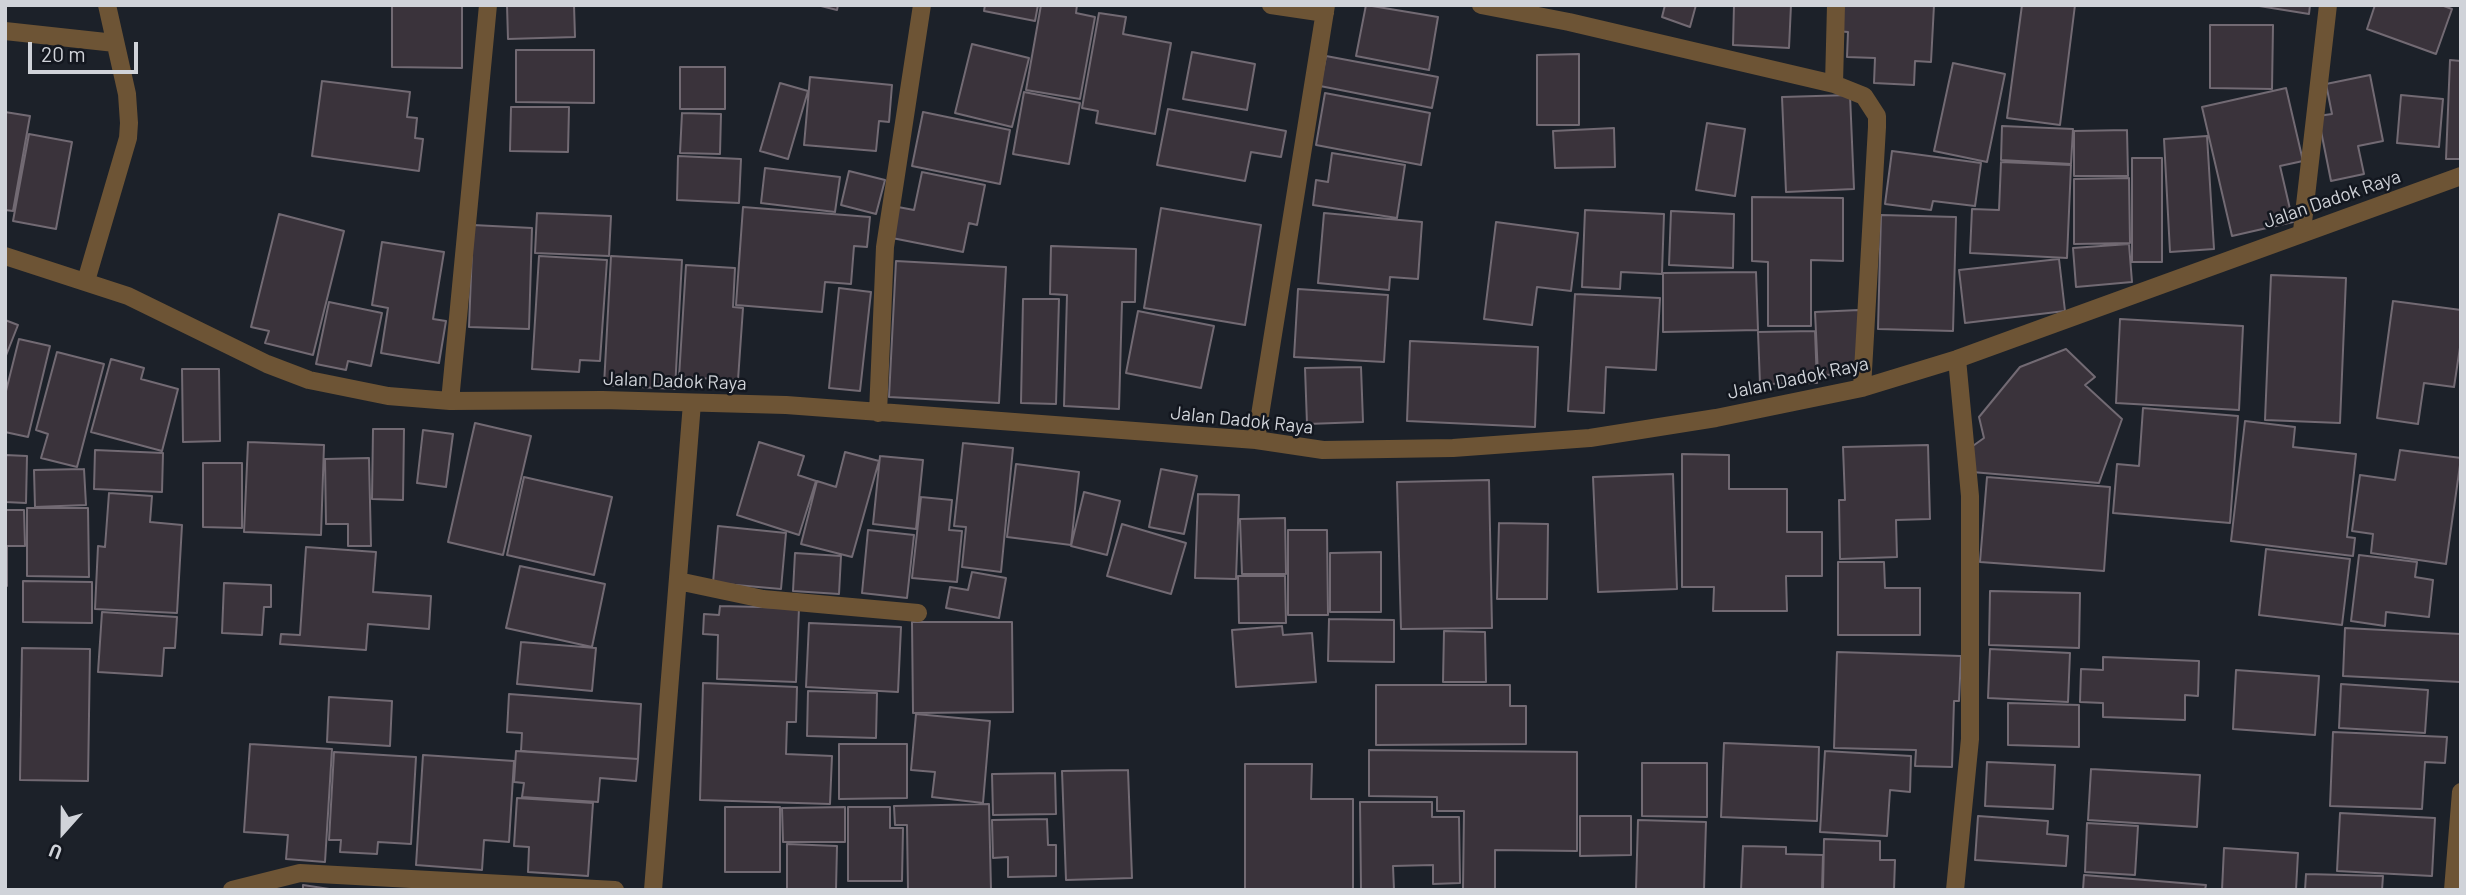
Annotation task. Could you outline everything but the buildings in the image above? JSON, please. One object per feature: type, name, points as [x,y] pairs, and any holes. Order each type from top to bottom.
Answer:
[{"type":"street","points":[[86,281],[128,138],[129,108],[107,5]]},
{"type":"street","points":[[450,401],[488,5]]},
{"type":"street","points":[[878,413],[885,247],[922,5]]},
{"type":"street","points":[[1256,440],[1325,9],[1271,5]]},
{"type":"street","points":[[1481,5],[1569,22],[1834,84],[1864,96],[1877,116],[1862,387]]},
{"type":"street","points":[[1834,84],[1836,5]]},
{"type":"street","points":[[2302,231],[2328,5]]},
{"type":"street","points":[[5,31],[116,43]]},
{"type":"street","name":"Jalan Dadok Raya","points":[[5,256],[128,296],[267,364],[309,380],[388,396],[450,401],[786,405],[1256,440],[1323,450],[1453,448],[1590,438],[1716,418],[1862,387],[1957,359],[2302,231],[2461,176]]},
{"type":"street","points":[[1955,890],[1970,739],[1970,496],[1957,359]]},
{"type":"street","points":[[653,890],[692,404]]},
{"type":"street","points":[[678,581],[763,599],[918,613]]},
{"type":"street","points":[[2453,890],[2461,792]]},
{"type":"street","points":[[232,890],[300,873],[615,890]]}]
